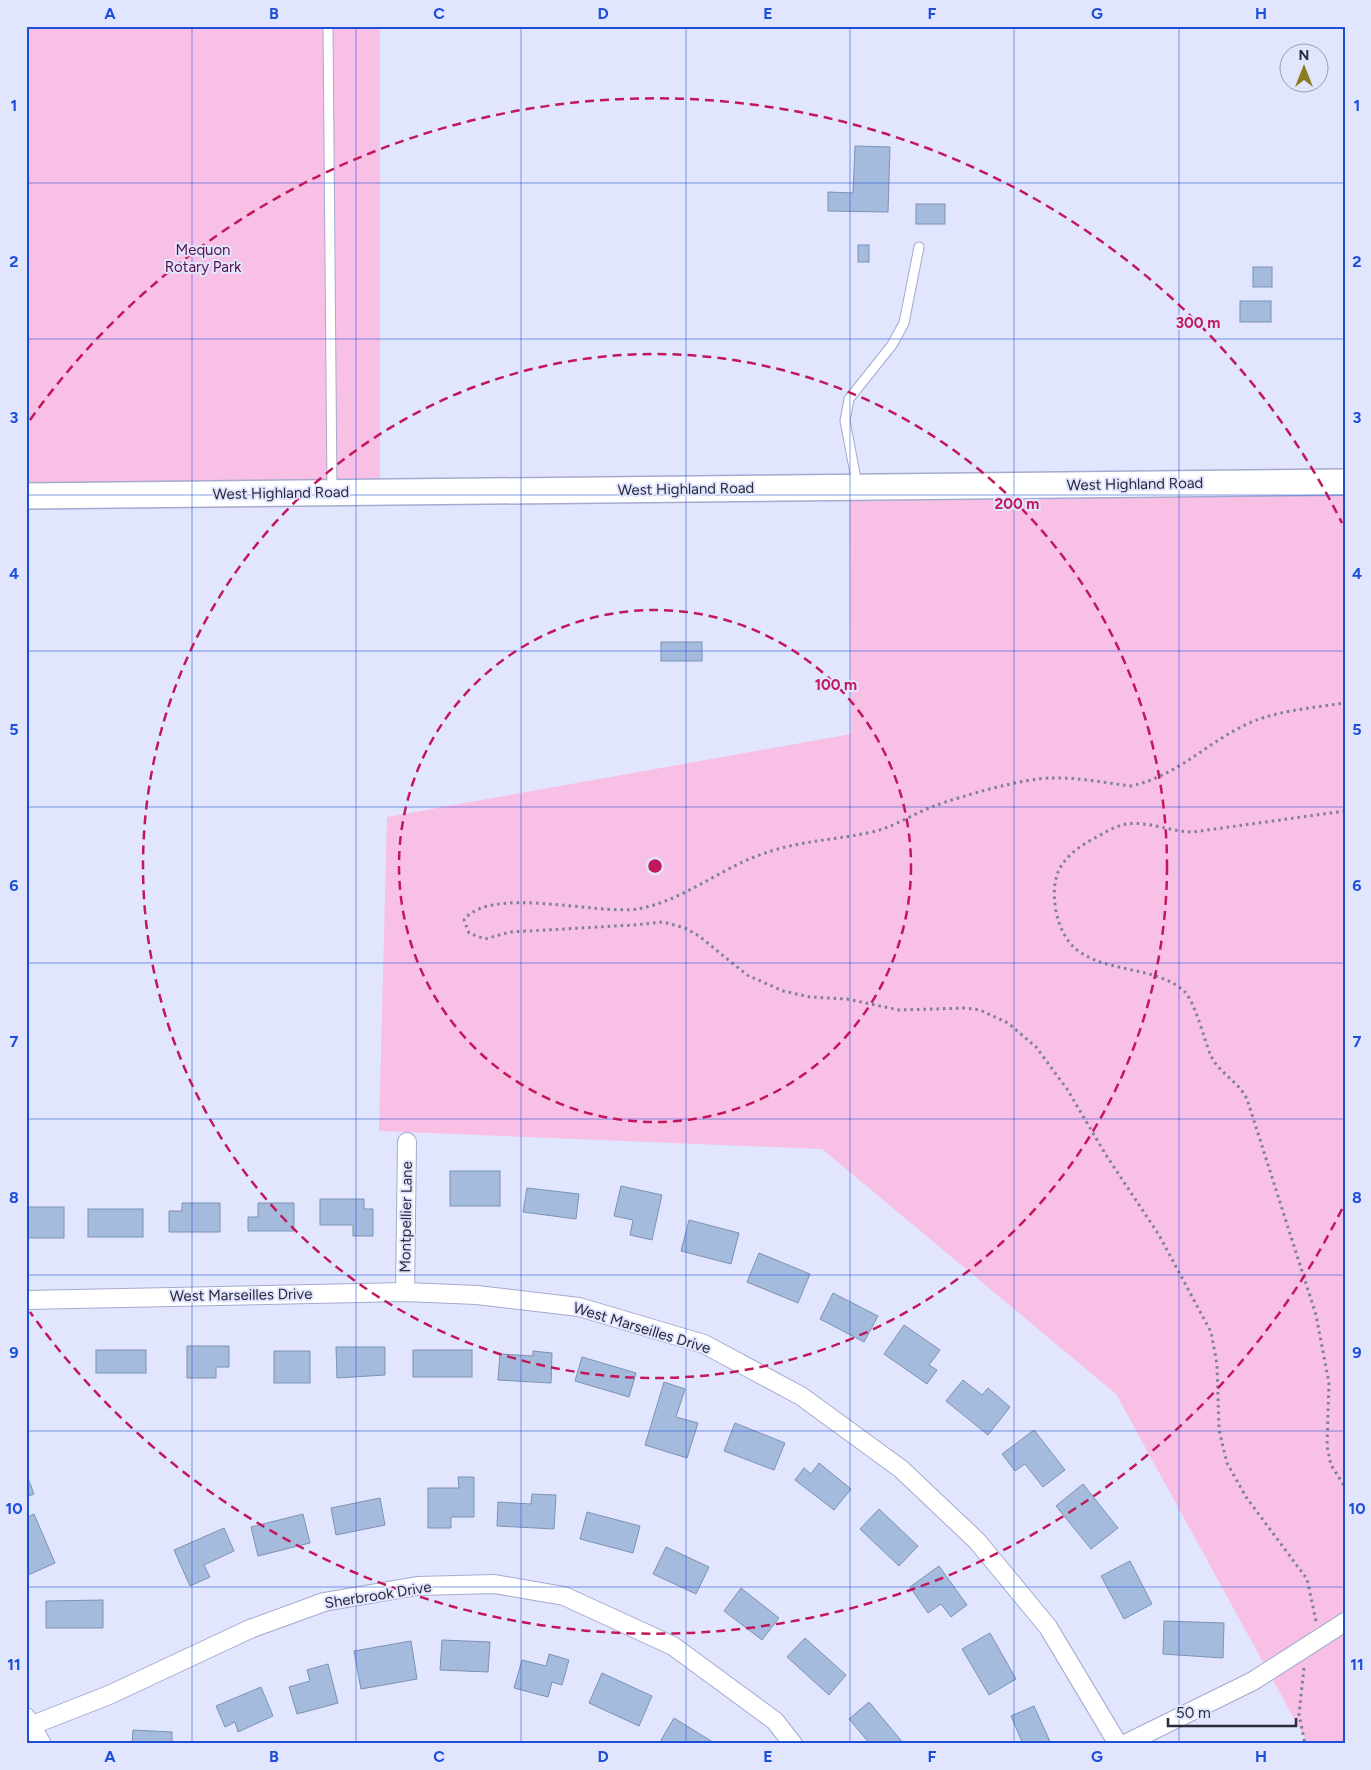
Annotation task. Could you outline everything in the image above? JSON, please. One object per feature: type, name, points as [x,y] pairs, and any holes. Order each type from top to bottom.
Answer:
[{"type":"main road","name":"West Highland Road","points":[[26,496],[1345,482]]},
{"type":"street","name":"Montpellier Lane","points":[[405,1292],[407,1142]]},
{"type":"street","name":"West Marseilles Drive","points":[[26,1300],[405,1292],[477,1295],[579,1307],[704,1344],[801,1396],[901,1469],[977,1542],[1048,1627],[1118,1744]]},
{"type":"street","name":"Sherbrook Drive","points":[[28,1721],[110,1694],[250,1629],[324,1602],[417,1586],[494,1584],[564,1596],[673,1646],[775,1721],[793,1744]]},
{"type":"street","points":[[1125,1744],[1253,1682],[1345,1622]]},
{"type":"street","points":[[28,1721],[42,1744]]},
{"type":"lane","points":[[328,26],[332,492]]},
{"type":"lane","points":[[858,487],[845,421],[849,398],[892,345],[904,323],[919,247]]},
{"type":"path","points":[[1305,1744],[1299,1714],[1305,1662],[1316,1626],[1307,1579],[1246,1497],[1227,1463],[1219,1430],[1217,1364],[1211,1332],[1158,1235],[1101,1147],[1067,1089],[1036,1046],[1008,1023],[980,1010],[948,1007],[899,1010],[847,999],[810,997],[783,991],[747,975],[699,936],[668,923],[510,932],[485,939],[469,933],[464,920],[476,909],[517,903],[595,910],[637,909],[684,893],[728,868],[790,844],[872,832],[934,806],[1008,786],[1050,778],[1131,786],[1179,768],[1241,726],[1284,713],[1345,704]]},
{"type":"path","points":[[1345,810],[1193,832],[1176,832],[1139,823],[1121,825],[1101,834],[1068,855],[1057,875],[1054,890],[1062,932],[1078,951],[1096,960],[1169,981],[1184,991],[1212,1057],[1221,1071],[1238,1085],[1247,1099],[1316,1315],[1329,1383],[1326,1446],[1331,1465],[1345,1487]]},
{"type":"green space","name":"Mequon Rotary Park","points":[[26,26],[380,26],[380,492],[26,495]]},
{"type":"green space","points":[[1345,482],[1345,1744],[1308,1744],[1116,1394],[822,1149],[379,1131],[387,817],[851,734],[849,497]]},
{"type":"building","points":[[855,146],[890,147],[888,212],[828,211],[828,192],[853,193]]},
{"type":"building","points":[[916,204],[945,204],[945,224],[916,224]]},
{"type":"building","points":[[858,245],[869,245],[869,262],[858,262]]},
{"type":"building","points":[[1253,267],[1272,267],[1272,287],[1253,287]]},
{"type":"building","points":[[1240,301],[1271,301],[1271,322],[1240,322]]},
{"type":"building","points":[[661,642],[702,642],[702,661],[661,661]]},
{"type":"building","points":[[450,1171],[500,1171],[500,1206],[450,1206]]},
{"type":"building","points":[[621,1186],[662,1195],[652,1240],[630,1235],[633,1220],[614,1216]]},
{"type":"building","points":[[527,1188],[579,1194],[576,1219],[523,1212]]},
{"type":"building","points":[[320,1199],[364,1199],[364,1209],[373,1209],[373,1236],[353,1236],[353,1225],[320,1225]]},
{"type":"building","points":[[182,1203],[220,1203],[220,1232],[169,1232],[169,1211],[182,1211]]},
{"type":"building","points":[[258,1203],[294,1203],[294,1231],[248,1231],[248,1217],[258,1217]]},
{"type":"building","points":[[26,1207],[64,1207],[64,1238],[26,1238]]},
{"type":"building","points":[[88,1209],[143,1209],[143,1237],[88,1237]]},
{"type":"building","points":[[689,1220],[739,1233],[731,1264],[681,1251]]},
{"type":"building","points":[[759,1253],[810,1274],[798,1303],[747,1282]]},
{"type":"building","points":[[833,1293],[878,1316],[864,1342],[820,1319]]},
{"type":"building","points":[[904,1325],[940,1350],[929,1365],[937,1370],[927,1384],[884,1354]]},
{"type":"building","points":[[187,1346],[229,1346],[229,1367],[216,1367],[216,1378],[187,1378]]},
{"type":"building","points":[[336,1347],[385,1347],[385,1375],[337,1378]]},
{"type":"building","points":[[96,1350],[146,1350],[146,1373],[96,1373]]},
{"type":"building","points":[[413,1350],[472,1350],[472,1377],[413,1377]]},
{"type":"building","points":[[274,1351],[310,1351],[310,1383],[274,1383]]},
{"type":"building","points":[[533,1351],[552,1353],[551,1383],[498,1380],[500,1354],[533,1356]]},
{"type":"building","points":[[582,1357],[636,1373],[629,1397],[575,1381]]},
{"type":"building","points":[[963,1380],[982,1395],[988,1388],[1010,1407],[988,1435],[946,1401]]},
{"type":"building","points":[[664,1382],[685,1389],[676,1417],[698,1423],[687,1458],[645,1445]]},
{"type":"building","points":[[735,1423],[785,1443],[774,1470],[724,1451]]},
{"type":"building","points":[[1034,1430],[1065,1470],[1043,1487],[1025,1464],[1015,1471],[1002,1454]]},
{"type":"building","points":[[819,1463],[851,1489],[834,1510],[795,1480],[804,1468],[811,1474]]},
{"type":"building","points":[[26,1473],[34,1494],[26,1497]]},
{"type":"building","points":[[458,1477],[474,1477],[474,1517],[451,1517],[451,1528],[428,1528],[428,1488],[459,1488]]},
{"type":"building","points":[[1083,1484],[1118,1528],[1091,1549],[1056,1506]]},
{"type":"building","points":[[532,1494],[556,1495],[554,1529],[497,1526],[498,1502],[531,1504]]},
{"type":"building","points":[[380,1498],[385,1525],[336,1535],[331,1508]]},
{"type":"building","points":[[879,1509],[918,1546],[899,1566],[860,1529]]},
{"type":"building","points":[[587,1512],[640,1526],[633,1553],[580,1539]]},
{"type":"building","points":[[34,1514],[55,1563],[26,1576],[26,1518]]},
{"type":"building","points":[[303,1514],[310,1543],[258,1556],[251,1527]]},
{"type":"building","points":[[224,1528],[234,1551],[204,1565],[210,1577],[190,1586],[174,1550]]},
{"type":"building","points":[[666,1547],[709,1567],[696,1594],[653,1574]]},
{"type":"building","points":[[1130,1561],[1152,1604],[1124,1619],[1101,1576]]},
{"type":"building","points":[[939,1566],[967,1605],[951,1617],[941,1604],[928,1613],[910,1587]]},
{"type":"building","points":[[741,1588],[779,1618],[762,1640],[724,1611]]},
{"type":"building","points":[[103,1600],[103,1628],[46,1628],[46,1601]]},
{"type":"building","points":[[1164,1621],[1224,1623],[1223,1658],[1163,1654]]},
{"type":"building","points":[[990,1633],[1016,1679],[989,1695],[962,1649]]},
{"type":"building","points":[[805,1638],[846,1675],[829,1695],[787,1657]]},
{"type":"building","points":[[442,1640],[490,1642],[488,1672],[440,1670]]},
{"type":"building","points":[[411,1641],[417,1679],[361,1689],[354,1651]]},
{"type":"building","points":[[549,1654],[569,1660],[562,1685],[552,1682],[548,1697],[514,1688],[522,1660],[546,1666]]},
{"type":"building","points":[[328,1664],[338,1703],[297,1714],[289,1687],[310,1681],[307,1670]]},
{"type":"building","points":[[602,1673],[652,1696],[639,1726],[589,1703]]},
{"type":"building","points":[[261,1687],[273,1716],[238,1732],[235,1722],[225,1727],[216,1706]]},
{"type":"building","points":[[869,1702],[904,1744],[870,1744],[849,1719]]},
{"type":"building","points":[[1034,1706],[1051,1744],[1023,1744],[1011,1716]]},
{"type":"building","points":[[674,1718],[716,1744],[666,1744],[661,1740]]},
{"type":"building","points":[[133,1730],[172,1732],[172,1744],[132,1744]]}]
